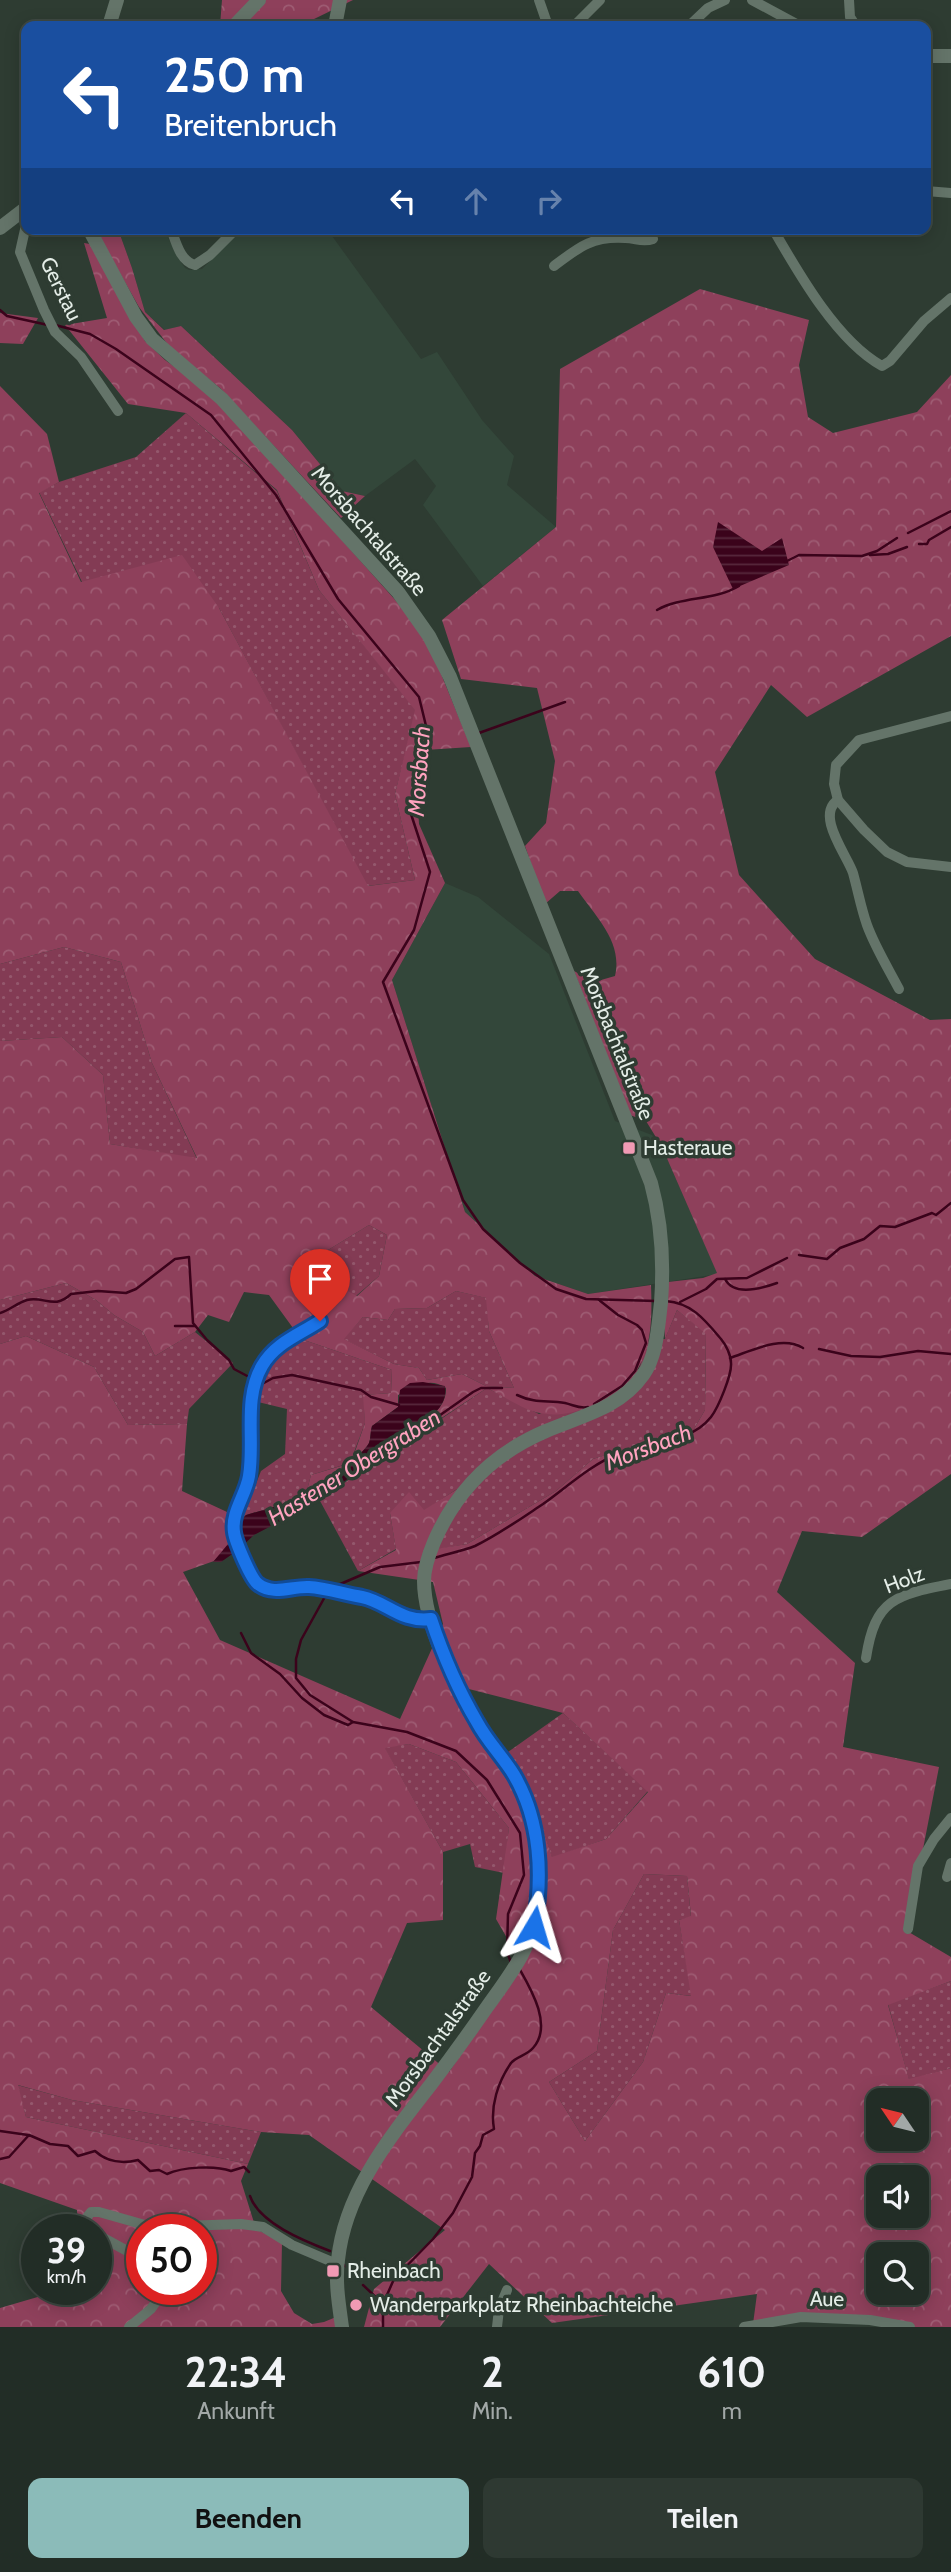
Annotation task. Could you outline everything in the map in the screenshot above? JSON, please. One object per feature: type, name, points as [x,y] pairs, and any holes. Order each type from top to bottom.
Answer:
[{"type":"main road","points":[[111,21],[117,0]]},
{"type":"main road","points":[[336,21],[340,0]]},
{"type":"main road","points":[[239,21],[258,2]]},
{"type":"main road","points":[[931,56],[951,56]]},
{"type":"main road","name":"Gerstau","points":[[0,228],[21,211]]},
{"type":"main road","name":"Morsbachtalstraße","points":[[92,235],[136,317],[152,339],[222,398],[398,592],[443,661],[651,1183],[662,1237],[661,1302],[652,1355],[637,1384],[590,1415],[543,1432],[500,1455],[463,1492],[445,1519],[430,1553],[425,1573],[425,1592],[431,1619],[457,1686],[478,1725],[514,1775],[532,1819],[538,1861],[538,1906],[530,1941],[515,1966],[371,2167],[356,2196],[337,2264],[342,2327]]},
{"type":"street","points":[[538,0],[546,21]]},
{"type":"street","points":[[579,21],[600,0]]},
{"type":"street","points":[[752,0],[791,21]]},
{"type":"street","points":[[849,0],[853,21]]},
{"type":"street","points":[[694,21],[720,1]]},
{"type":"street","points":[[931,191],[951,193]]},
{"type":"street","name":"Gerstau","points":[[24,235],[20,251],[55,332],[80,357],[118,411]]},
{"type":"street","points":[[174,235],[184,258],[195,265],[210,255],[230,235]]},
{"type":"street","points":[[554,266],[590,241],[622,235]]},
{"type":"street","points":[[633,235],[644,242],[653,239]]},
{"type":"street","points":[[777,235],[844,336],[863,354],[882,366],[890,361],[924,321],[951,298]]},
{"type":"street","points":[[951,716],[859,740],[840,759],[834,777],[838,800],[877,844],[897,858],[918,864],[951,867]]},
{"type":"street","points":[[838,800],[830,808],[830,820],[836,839],[852,872],[868,928],[898,989]]},
{"type":"street","points":[[320,1321],[276,1348],[268,1356],[254,1381],[250,1474],[235,1516],[234,1534],[248,1573],[260,1586],[272,1591],[309,1587],[323,1589],[372,1599],[411,1619],[431,1619]]},
{"type":"street","name":"Holz","points":[[866,1658],[873,1626],[886,1606],[900,1598],[951,1584]]},
{"type":"street","points":[[908,1929],[918,1866],[934,1839],[951,1818]]},
{"type":"street","points":[[947,1877],[951,1863]]},
{"type":"street","points":[[89,2214],[106,2214]]},
{"type":"street","points":[[112,2216],[152,2227],[240,2224],[262,2227],[292,2245],[337,2264]]},
{"type":"street","points":[[497,2327],[499,2309],[507,2290]]},
{"type":"street","points":[[129,2327],[154,2305]]},
{"type":"street","name":"Aue","points":[[744,2327],[800,2317],[870,2320],[910,2327]]},
{"type":"shaded area","points":[[120,235],[167,235],[178,258],[189,270],[202,269],[236,235],[331,235],[421,359],[437,352],[482,420],[514,456],[507,485],[556,527],[483,586],[423,505],[436,486],[415,459],[365,496],[342,491],[292,430],[181,326],[165,330],[145,312]]},
{"type":"shaded area","points":[[186,413],[277,491],[319,590],[416,710],[395,794],[415,880],[367,886],[219,608],[82,582],[39,492],[59,482],[136,457]]},
{"type":"shaded area","points":[[445,883],[478,897],[549,954],[615,1121],[652,1135],[662,1147],[718,1274],[588,1294],[535,1276],[465,1212],[392,980]]},
{"type":"shaded area","points":[[64,947],[121,962],[152,1063],[197,1159],[110,1144],[103,1075],[62,1037],[0,1041],[0,964]]},
{"type":"shaded area","points":[[369,1225],[387,1235],[379,1276],[356,1296],[329,1281],[328,1250]]},
{"type":"shaded area","points":[[66,1283],[143,1332],[155,1356],[195,1332],[233,1363],[189,1409],[187,1424],[128,1425],[94,1367],[26,1336],[0,1344],[0,1300]]},
{"type":"shaded area","points":[[456,1291],[487,1298],[489,1331],[514,1388],[486,1386],[462,1374],[427,1380],[419,1368],[394,1364],[343,1339],[363,1317],[388,1320],[395,1309],[427,1308]]},
{"type":"shaded area","points":[[677,1310],[706,1333],[705,1410],[690,1436],[649,1441],[593,1459],[556,1491],[467,1544],[428,1551],[457,1489],[424,1511],[390,1513],[396,1549],[358,1571],[319,1499],[487,1388],[539,1414],[639,1369],[649,1340],[665,1339]]},
{"type":"shaded area","points":[[301,1339],[392,1370],[391,1393],[364,1395],[365,1423],[350,1463],[311,1475],[305,1498],[246,1515],[242,1519],[261,1471],[285,1454],[287,1409],[258,1402],[259,1381],[274,1353]]},
{"type":"shaded area","points":[[563,1713],[648,1791],[606,1839],[552,1858],[535,1804],[505,1754]]},
{"type":"shaded area","points":[[409,1744],[456,1762],[509,1828],[504,1873],[475,1867],[470,1844],[443,1852],[384,1747]]},
{"type":"shaded area","points":[[644,1874],[687,1876],[691,1917],[679,1920],[692,1996],[666,1993],[643,2062],[585,2141],[549,2082],[597,2051],[613,1930]]},
{"type":"shaded area","points":[[951,1981],[951,2068],[909,2080],[888,2004]]},
{"type":"shaded area","points":[[17,2085],[72,2100],[261,2132],[248,2164],[26,2117]]},
{"type":"green space","points":[[222,0],[353,0],[311,21],[220,21]]},
{"type":"green space","points":[[98,235],[120,235],[145,312],[164,330],[181,326],[292,430],[342,491],[365,496],[341,518],[220,388],[172,350],[139,307]]},
{"type":"green space","points":[[84,243],[90,244],[145,341],[165,360],[210,392],[405,611],[430,647],[471,747],[425,750],[418,808],[419,824],[445,883],[392,980],[465,1212],[535,1276],[588,1294],[651,1285],[649,1339],[638,1368],[615,1393],[590,1406],[563,1414],[534,1412],[487,1388],[408,1440],[406,1433],[433,1415],[445,1396],[446,1388],[434,1383],[422,1384],[398,1395],[398,1407],[372,1426],[369,1443],[352,1461],[365,1423],[363,1395],[391,1393],[392,1370],[301,1339],[269,1295],[244,1292],[229,1322],[208,1315],[195,1332],[155,1356],[143,1332],[66,1283],[0,1300],[0,1041],[62,1037],[103,1075],[110,1144],[197,1158],[152,1063],[121,962],[64,947],[0,964],[0,386],[47,434],[59,482],[39,493],[81,582],[182,555],[219,608],[368,886],[415,880],[395,794],[415,710],[319,590],[277,490],[186,413],[128,404],[65,325],[107,318]],"holes":[[[369,1225],[387,1235],[379,1276],[357,1296],[330,1281],[328,1250]],[[456,1291],[486,1298],[489,1331],[514,1388],[486,1386],[462,1374],[427,1380],[419,1368],[394,1364],[344,1339],[363,1317],[388,1320],[395,1309],[427,1308]]]},
{"type":"green space","points":[[700,289],[809,320],[799,365],[808,417],[833,433],[917,412],[951,375],[951,636],[807,717],[771,685],[715,772],[739,875],[815,959],[930,1020],[951,1019],[951,1474],[862,1537],[802,1531],[777,1592],[855,1663],[843,1747],[939,1767],[907,1931],[951,1957],[951,1981],[888,2005],[909,2079],[951,2068],[951,2327],[889,2327],[842,2316],[753,2324],[757,2294],[552,2323],[489,2264],[440,2327],[364,2327],[374,2289],[445,2230],[309,2135],[261,2132],[72,2100],[18,2085],[26,2117],[248,2164],[241,2181],[256,2229],[282,2242],[281,2291],[294,2313],[312,2324],[336,2317],[337,2327],[0,2327],[0,2308],[21,2302],[21,2305],[112,2305],[112,2214],[77,2214],[77,2210],[0,2183],[0,1344],[26,1336],[94,1367],[128,1425],[187,1424],[182,1491],[242,1519],[239,1536],[214,1561],[183,1572],[220,1640],[400,1719],[443,1624],[433,1582],[358,1571],[396,1550],[390,1513],[409,1492],[424,1510],[459,1488],[429,1550],[467,1544],[556,1491],[593,1459],[649,1441],[690,1436],[705,1410],[706,1334],[677,1310],[665,1339],[664,1321],[668,1282],[703,1278],[717,1273],[662,1147],[646,1121],[630,1115],[574,971],[594,982],[615,976],[612,941],[578,891],[560,891],[545,904],[525,846],[546,823],[555,761],[537,688],[461,679],[442,620],[556,527],[560,369]],"holes":[[[465,1688],[563,1713],[648,1792],[606,1839],[552,1857],[535,1804]],[[409,1744],[456,1762],[509,1828],[496,1919],[522,1964],[449,2072],[371,2007],[407,1923],[443,1920],[443,1852],[385,1748]],[[644,1874],[687,1876],[691,1916],[679,1920],[691,1996],[666,1993],[643,2062],[585,2141],[549,2082],[597,2051],[613,1930]]]},
{"type":"green space","points":[[0,313],[38,318],[23,344],[0,343]]},
{"type":"green space","points":[[348,1464],[328,1485],[305,1498],[311,1475]]},
{"type":"water","points":[[718,522],[762,551],[782,538],[789,565],[733,589],[713,547]]},
{"type":"water","points":[[423,1382],[445,1386],[443,1402],[420,1425],[406,1433],[408,1440],[350,1477],[321,1500],[254,1535],[221,1562],[213,1562],[228,1544],[239,1536],[242,1519],[246,1515],[305,1498],[328,1485],[334,1475],[365,1449],[370,1441],[372,1426],[398,1407],[400,1390],[410,1383]]},
{"type":"waterway","name":"Morsbach","points":[[0,310],[7,316],[48,325]]},
{"type":"waterway","name":"Morsbach","points":[[55,325],[90,334],[211,415],[276,495],[338,599],[419,697],[427,730],[411,814],[430,872],[414,930],[383,982],[463,1200],[483,1229],[520,1263],[556,1289],[586,1299],[656,1301]]},
{"type":"waterway","points":[[908,533],[951,511]]},
{"type":"waterway","points":[[919,544],[927,544],[929,540],[951,527]]},
{"type":"waterway","points":[[785,562],[799,555],[862,556],[877,551],[897,538]]},
{"type":"waterway","points":[[870,555],[888,554],[907,547]]},
{"type":"waterway","points":[[657,610],[739,586]]},
{"type":"waterway","points":[[479,733],[565,702]]},
{"type":"waterway","points":[[799,1255],[827,1259],[840,1248],[864,1239],[880,1226],[895,1227],[932,1213],[936,1215],[951,1203]]},
{"type":"waterway","points":[[0,1313],[33,1299],[54,1302],[71,1294],[98,1291],[126,1293],[136,1289],[175,1259],[189,1257],[193,1323],[229,1360],[234,1369],[251,1378]]},
{"type":"waterway","points":[[680,1302],[706,1289],[717,1279],[747,1278],[787,1258]]},
{"type":"waterway","points":[[725,1279],[735,1288],[749,1290],[777,1283]]},
{"type":"waterway","name":"Hastener Obergraben","points":[[594,1404],[622,1386],[635,1371],[646,1343],[642,1330],[637,1325],[599,1300]]},
{"type":"waterway","name":"Morsbach","points":[[434,1558],[475,1546],[492,1537],[608,1459],[630,1450],[680,1437],[702,1426],[711,1417],[721,1399],[729,1375],[729,1353],[709,1325],[691,1309],[666,1301]]},
{"type":"waterway","points":[[175,1326],[195,1326]]},
{"type":"waterway","points":[[730,1358],[776,1344],[795,1344],[803,1348]]},
{"type":"waterway","points":[[819,1349],[851,1356],[880,1357],[918,1351],[951,1354]]},
{"type":"waterway","points":[[262,1384],[273,1378],[292,1375],[361,1390],[371,1397],[399,1405]]},
{"type":"waterway","name":"Hastener Obergraben","points":[[406,1439],[473,1392],[481,1388],[502,1388]]},
{"type":"waterway","name":"Hastener Obergraben","points":[[517,1395],[536,1401],[588,1407]]},
{"type":"waterway","name":"Morsbach","points":[[331,1588],[380,1567],[421,1562]]},
{"type":"waterway","name":"Morsbach","points":[[327,1593],[301,1640],[296,1659],[296,1678],[310,1695],[353,1722],[407,1732],[456,1751],[487,1780],[520,1833],[524,1875],[508,1914],[507,1951],[511,1963]]},
{"type":"waterway","points":[[241,1633],[251,1653],[280,1674],[302,1698],[324,1715],[348,1725],[353,1722]]},
{"type":"waterway","name":"Morsbach","points":[[383,2327],[383,2304],[394,2279],[433,2239],[453,2213],[472,2177],[475,2153],[483,2135],[494,2129],[494,2103],[506,2070],[513,2061],[531,2050],[539,2039],[541,2019],[538,2008],[519,1968]]},
{"type":"waterway","points":[[0,2131],[28,2135]]},
{"type":"waterway","name":"Rheinbach","points":[[0,2159],[9,2157],[29,2135],[50,2144],[68,2146],[78,2156],[95,2151],[115,2161],[138,2160],[150,2171],[159,2170],[167,2174],[199,2168],[231,2171],[244,2167],[249,2172]]},
{"type":"waterway","name":"Rheinbach","points":[[250,2196],[255,2206],[272,2223],[330,2251]]},
{"type":"waterway","name":"Rheinbach","points":[[344,2265],[353,2273]]},
{"type":"waterway","name":"Rheinbach","points":[[363,2285],[383,2304]]},
{"type":"place","name":"Hasteraue","points":[[629,1148]]},
{"type":"place","name":"Rheinbach","points":[[333,2271]]},
{"type":"place","name":"Wanderparkplatz Rheinbachteiche","points":[[356,2305]]},
{"type":"route","points":[[320,1321],[276,1348],[268,1356],[254,1381],[250,1474],[235,1516],[234,1534],[244,1554],[248,1573],[260,1586],[272,1591],[309,1587],[372,1599],[411,1619],[431,1619],[457,1686],[478,1725],[514,1775],[525,1797],[532,1819],[538,1861],[538,1906],[534,1927]]}]
